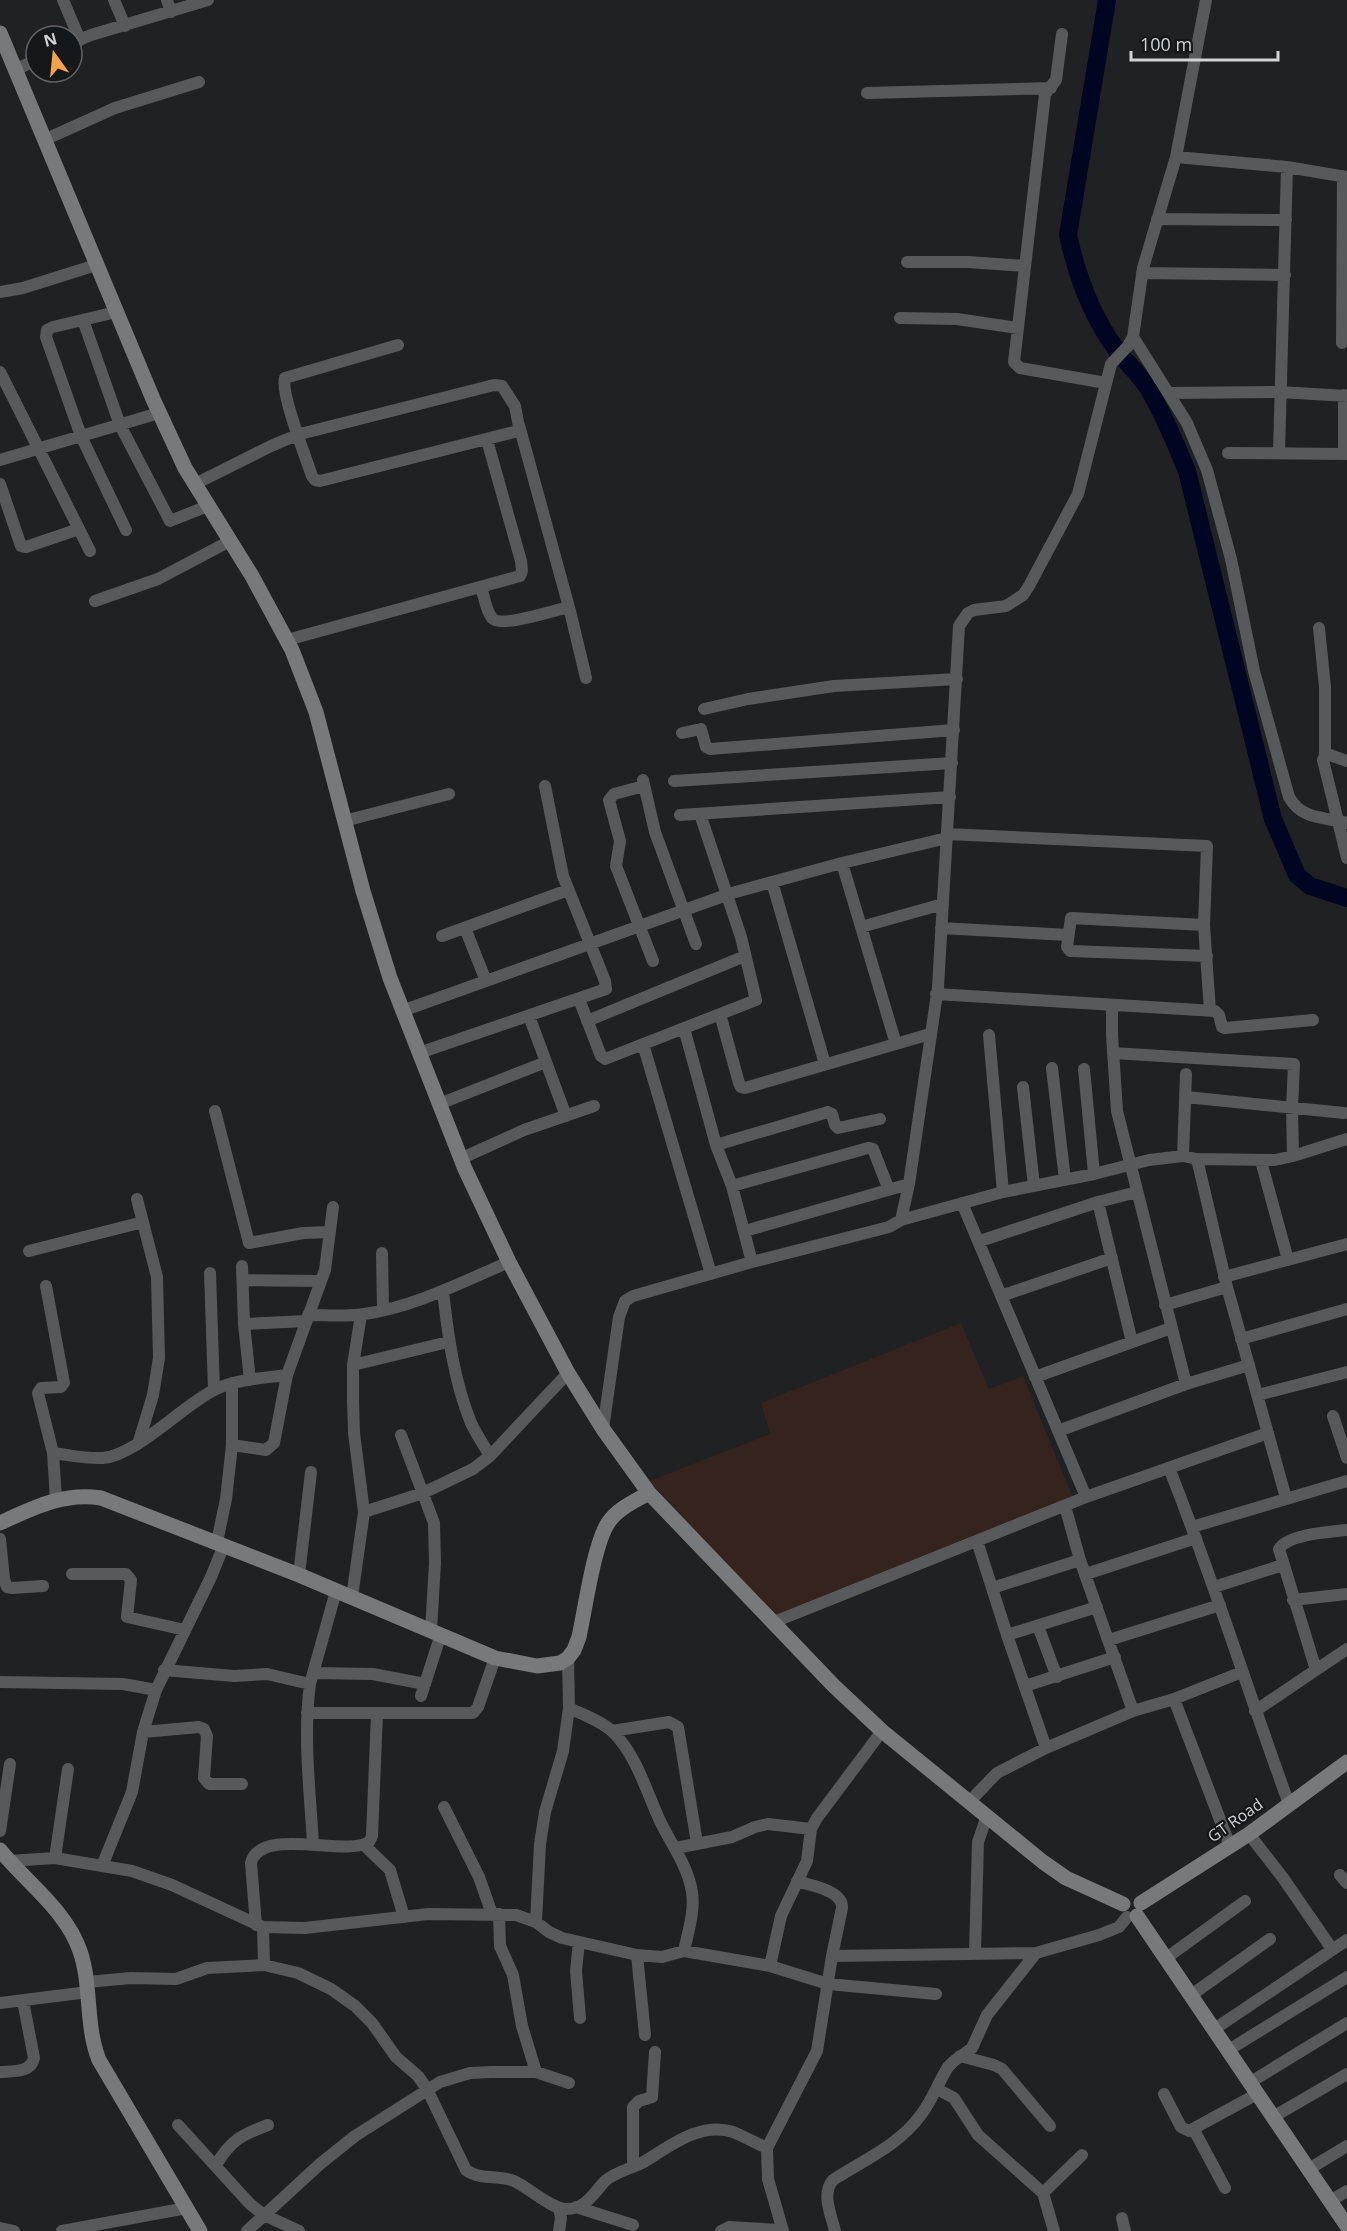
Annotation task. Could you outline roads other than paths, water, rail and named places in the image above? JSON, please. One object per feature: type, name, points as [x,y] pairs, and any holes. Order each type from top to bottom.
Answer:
[{"type":"street","points":[[63,0],[71,24]]},
{"type":"street","points":[[114,0],[125,26]]},
{"type":"street","points":[[167,0],[171,12]]},
{"type":"street","points":[[84,39],[208,0]]},
{"type":"street","points":[[901,1220],[909,1184],[936,994],[959,626],[962,619],[974,610],[1005,606],[1023,595],[1072,508],[1083,480],[1113,360],[1131,342],[1142,273],[1176,157],[1206,0]]},
{"type":"street","points":[[0,33],[96,265],[184,468],[252,576],[286,640],[316,712],[363,891],[390,978],[460,1159],[508,1262],[568,1372],[603,1429],[649,1493],[834,1686],[882,1731],[1042,1862],[1066,1878],[1132,1910],[1347,2226]]},
{"type":"street","points":[[1062,34],[1056,80],[1044,94],[1014,358],[1017,367],[1106,383]]},
{"type":"street","points":[[15,70],[24,66]]},
{"type":"street","points":[[44,140],[115,108],[199,82]]},
{"type":"street","points":[[867,93],[1051,88]]},
{"type":"street","points":[[1176,157],[1287,167],[1345,176],[1342,343]]},
{"type":"street","points":[[1278,452],[1287,167]]},
{"type":"street","points":[[1157,219],[1286,220]]},
{"type":"street","points":[[907,262],[961,262],[1024,266]]},
{"type":"street","points":[[0,292],[23,288],[96,265]]},
{"type":"street","points":[[1142,273],[1285,275]]},
{"type":"street","points":[[116,312],[53,327],[46,333],[58,375],[81,436],[126,530]]},
{"type":"street","points":[[900,318],[957,319],[1017,328]]},
{"type":"street","points":[[83,320],[120,424],[170,521],[208,506]]},
{"type":"street","points":[[1131,342],[1187,423],[1207,470],[1232,559],[1254,672],[1289,796],[1294,806],[1301,812],[1343,822]]},
{"type":"street","points":[[398,345],[285,378],[284,389],[312,476],[317,481],[516,432],[519,425]]},
{"type":"street","points":[[0,372],[90,551]]},
{"type":"street","points":[[195,484],[271,446],[299,435],[496,384],[506,391],[512,400],[586,678]]},
{"type":"street","points":[[1168,393],[1280,392],[1345,395],[1346,454],[1228,453]]},
{"type":"street","points":[[0,460],[159,413]]},
{"type":"street","points":[[286,640],[518,577],[522,571],[487,440]]},
{"type":"street","points":[[0,484],[21,546],[26,547],[79,529]]},
{"type":"street","points":[[95,601],[158,579],[230,541]]},
{"type":"street","points":[[481,587],[491,617],[496,621],[509,621],[565,608],[570,611]]},
{"type":"street","points":[[1319,628],[1326,687],[1323,762],[1343,822],[1347,858]]},
{"type":"street","points":[[704,709],[748,699],[834,686],[957,679]]},
{"type":"street","points":[[682,733],[701,729],[706,747],[710,749],[954,730]]},
{"type":"street","points":[[1325,756],[1330,755],[1347,761]]},
{"type":"street","points":[[674,781],[952,763]]},
{"type":"street","points":[[653,961],[616,866],[620,842],[609,800],[614,794],[643,783],[655,832],[696,944]]},
{"type":"street","points":[[419,1053],[603,991],[606,987],[563,876],[545,786]]},
{"type":"street","points":[[345,821],[449,794]]},
{"type":"street","points":[[680,815],[950,797]]},
{"type":"street","points":[[579,999],[603,1058],[756,1000],[741,937],[700,814]]},
{"type":"street","points":[[402,1011],[726,895],[947,836],[1206,845],[1208,849],[1204,925],[1210,1011]]},
{"type":"street","points":[[842,863],[896,1044]]},
{"type":"street","points":[[772,882],[825,1064]]},
{"type":"street","points":[[442,936],[568,890]]},
{"type":"street","points":[[861,927],[943,904]]},
{"type":"street","points":[[1204,925],[1071,918],[1067,948],[1070,951],[1207,956]]},
{"type":"street","points":[[465,928],[486,981]]},
{"type":"street","points":[[941,928],[1068,935]]},
{"type":"street","points":[[587,1021],[745,956]]},
{"type":"street","points":[[936,994],[1210,1011],[1218,1012],[1220,1024],[1225,1028],[1313,1020]]},
{"type":"street","points":[[1112,1005],[1117,1111],[1186,1384]]},
{"type":"street","points":[[720,1014],[741,1087],[750,1087],[930,1034]]},
{"type":"street","points":[[529,1016],[566,1116]]},
{"type":"street","points":[[684,1028],[716,1145],[732,1186],[752,1262]]},
{"type":"street","points":[[989,1035],[1003,1192]]},
{"type":"street","points":[[643,1044],[711,1274]]},
{"type":"street","points":[[1113,1053],[1292,1063],[1296,1068],[1292,1108],[1293,1156]]},
{"type":"street","points":[[439,1104],[546,1062]]},
{"type":"street","points":[[1052,1068],[1065,1180]]},
{"type":"street","points":[[1084,1069],[1094,1174]]},
{"type":"street","points":[[1183,1156],[1186,1074]]},
{"type":"street","points":[[1023,1087],[1034,1185]]},
{"type":"street","points":[[1186,1097],[1344,1113]]},
{"type":"street","points":[[460,1159],[524,1130],[594,1106]]},
{"type":"street","points":[[215,1111],[249,1243],[303,1233],[329,1232]]},
{"type":"street","points":[[716,1145],[828,1112],[832,1114],[838,1128],[880,1119]]},
{"type":"street","points":[[603,1429],[619,1317],[625,1301],[633,1296],[752,1262],[889,1227],[901,1220],[962,1203],[1034,1185],[1094,1174],[1158,1158],[1183,1156],[1197,1159],[1261,1161],[1293,1156],[1347,1139]]},
{"type":"street","points":[[732,1186],[868,1148],[873,1149],[889,1190]]},
{"type":"street","points":[[1197,1159],[1226,1282],[1286,1498]]},
{"type":"street","points":[[1261,1161],[1288,1260]]},
{"type":"street","points":[[744,1231],[909,1184]]},
{"type":"street","points":[[980,1241],[1098,1202],[1137,1192]]},
{"type":"street","points":[[137,1199],[157,1277],[159,1358],[153,1395],[139,1441]]},
{"type":"street","points":[[1098,1202],[1132,1342]]},
{"type":"street","points":[[962,1203],[980,1241],[1086,1497]]},
{"type":"street","points":[[232,1445],[266,1450],[272,1446],[287,1375],[324,1270],[333,1207]]},
{"type":"street","points":[[29,1251],[143,1222]]},
{"type":"street","points":[[1165,1305],[1288,1260],[1347,1244]]},
{"type":"street","points":[[382,1253],[383,1310]]},
{"type":"street","points":[[1001,1296],[1112,1258]]},
{"type":"street","points":[[243,1324],[361,1315],[383,1310],[443,1291],[508,1262]]},
{"type":"street","points":[[242,1266],[243,1324],[250,1380]]},
{"type":"street","points":[[210,1274],[214,1390]]},
{"type":"street","points":[[243,1280],[320,1281]]},
{"type":"street","points":[[46,1286],[64,1383],[61,1387],[41,1388],[38,1391],[53,1453],[56,1499]]},
{"type":"street","points":[[443,1291],[448,1342],[472,1425],[490,1456]]},
{"type":"street","points":[[1241,1339],[1347,1309]]},
{"type":"street","points":[[352,1597],[364,1512],[354,1433],[353,1365],[361,1315]]},
{"type":"street","points":[[1035,1377],[1171,1328]]},
{"type":"street","points":[[353,1365],[448,1342]]},
{"type":"street","points":[[1058,1431],[1186,1384],[1249,1365]]},
{"type":"street","points":[[364,1512],[423,1493],[473,1469],[490,1456],[568,1372]]},
{"type":"street","points":[[1258,1395],[1347,1372]]},
{"type":"street","points":[[53,1453],[104,1458],[139,1441],[214,1390],[232,1383],[287,1375]]},
{"type":"street","points":[[102,1866],[132,1792],[143,1732],[156,1690],[211,1577],[220,1543],[232,1445],[232,1383]]},
{"type":"street","points":[[1333,1416],[1347,1458]]},
{"type":"street","points":[[774,1622],[1086,1497],[1268,1433]]},
{"type":"street","points":[[164,1670],[234,1676],[267,1674],[311,1678],[373,1674],[423,1690],[436,1632],[435,1536],[432,1516],[401,1435]]},
{"type":"street","points":[[1169,1468],[1214,1587],[1255,1712],[1289,1804]]},
{"type":"street","points":[[299,1575],[311,1472]]},
{"type":"street","points":[[1086,1574],[1286,1498],[1347,1480]]},
{"type":"street","points":[[0,1523],[56,1499],[86,1495],[101,1498],[299,1575],[495,1658],[537,1666],[560,1663],[574,1650],[598,1551],[607,1524],[618,1511],[649,1493]]},
{"type":"street","points":[[1065,1506],[1080,1560],[1134,1711]]},
{"type":"street","points":[[1316,1670],[1279,1549],[1293,1538],[1347,1530]]},
{"type":"street","points":[[0,1539],[4,1579],[8,1587],[43,1586]]},
{"type":"street","points":[[977,1541],[1046,1748]]},
{"type":"street","points":[[992,1588],[1080,1560]]},
{"type":"street","points":[[1214,1587],[1283,1564]]},
{"type":"street","points":[[72,1574],[126,1574],[130,1580],[127,1617],[185,1630]]},
{"type":"street","points":[[313,1844],[307,1713],[311,1678],[336,1591]]},
{"type":"street","points":[[1293,1600],[1347,1594]]},
{"type":"street","points":[[1109,1640],[1220,1605]]},
{"type":"street","points":[[1007,1635],[1097,1608]]},
{"type":"street","points":[[1038,1626],[1057,1677]]},
{"type":"street","points":[[1255,1712],[1347,1649]]},
{"type":"street","points":[[1025,1686],[1115,1657]]},
{"type":"street","points":[[307,1713],[472,1713],[478,1707],[495,1658]]},
{"type":"street","points":[[537,1922],[540,1844],[544,1812],[563,1751],[569,1708],[568,1658]]},
{"type":"street","points":[[970,1802],[997,1773],[1046,1748],[1134,1711],[1174,1699],[1242,1672]]},
{"type":"street","points":[[0,1682],[123,1683],[156,1690]]},
{"type":"street","points":[[1174,1699],[1230,1846]]},
{"type":"street","points":[[569,1708],[612,1731],[637,1766],[662,1824],[676,1848],[693,1893],[693,1905],[684,1951]]},
{"type":"street","points":[[264,1965],[251,1863],[253,1857],[263,1849],[276,1846],[313,1844],[353,1847],[369,1842],[372,1836],[377,1714]]},
{"type":"street","points":[[612,1731],[669,1722],[678,1727],[697,1843]]},
{"type":"street","points":[[143,1732],[199,1727],[204,1729],[207,1736],[204,1778],[206,1782],[209,1784],[242,1784]]},
{"type":"street","points":[[770,1966],[781,1916],[807,1861],[811,1829],[882,1731]]},
{"type":"street","name":"GT Road","points":[[1132,1910],[1249,1834],[1347,1762]]},
{"type":"street","points":[[0,1831],[10,1764]]},
{"type":"street","points":[[55,1858],[68,1769]]},
{"type":"street","points":[[444,1807],[496,1914],[500,1946],[513,1975],[522,2026],[536,2072]]},
{"type":"street","points":[[975,1953],[978,1842],[987,1816]]},
{"type":"street","points":[[676,1848],[732,1837],[768,1824],[811,1829]]},
{"type":"street","points":[[1249,1834],[1283,1878],[1332,1949]]},
{"type":"street","points":[[364,1845],[390,1870],[405,1917]]},
{"type":"street","points":[[4,1855],[55,1858],[155,1878],[260,1926],[305,1928],[428,1914],[523,1916],[556,1935],[637,1955],[662,1957],[684,1951],[770,1966],[828,1984],[936,1994]]},
{"type":"street","points":[[4,1855],[44,1897],[71,1933],[81,1953],[91,2032],[99,2060],[200,2231]]},
{"type":"street","points":[[721,2231],[729,2227],[782,2230],[768,2179],[767,2148],[813,2062],[822,2032],[842,1903],[837,1895],[797,1881]]},
{"type":"street","points":[[1165,1959],[1245,1901]]},
{"type":"street","points":[[832,1956],[1036,1953],[1100,1935],[1119,1927],[1132,1910]]},
{"type":"street","points":[[1190,1996],[1269,1939]]},
{"type":"street","points":[[1213,2030],[1347,1940]]},
{"type":"street","points":[[579,1942],[576,1971],[580,2018]]},
{"type":"street","points":[[836,2231],[827,2199],[827,2186],[900,2138],[921,2116],[948,2067],[972,2049],[987,2015],[1036,1953]]},
{"type":"street","points":[[637,1955],[645,2035]]},
{"type":"street","points":[[0,2003],[23,2001],[130,1978],[176,1978],[207,1968],[264,1965],[298,1972],[331,1989],[355,2006],[372,2022],[396,2057],[412,2069],[427,2089],[466,2170],[475,2175],[495,2177],[520,2184],[559,2208],[576,2207],[633,2225]]},
{"type":"street","points":[[1227,2051],[1347,1977]]},
{"type":"street","points":[[0,2072],[26,2069],[33,2064],[34,2058],[23,2001]]},
{"type":"street","points":[[1164,2094],[1181,2127],[1189,2131],[1194,2130],[1347,2023]]},
{"type":"street","points":[[633,2167],[633,2108],[639,2101],[652,2097],[655,2052]]},
{"type":"street","points":[[960,2056],[1002,2069],[1050,2126]]},
{"type":"street","points":[[247,2231],[355,2136],[427,2089],[470,2073],[536,2072],[569,2083]]},
{"type":"street","points":[[1273,2117],[1347,2074]]},
{"type":"street","points":[[937,2089],[954,2098],[978,2135],[1043,2193],[1054,2231]]},
{"type":"street","points":[[178,2125],[240,2193],[264,2215],[299,2231]]},
{"type":"street","points":[[216,2165],[226,2149],[237,2138],[268,2125]]},
{"type":"street","points":[[576,2207],[587,2202],[612,2176],[633,2167],[688,2136],[705,2130],[732,2132],[767,2148]]},
{"type":"street","points":[[1194,2130],[1225,2188]]},
{"type":"street","points":[[1309,2169],[1347,2146]]},
{"type":"street","points":[[1043,2193],[1082,2155]]},
{"type":"street","points":[[1330,2201],[1347,2191]]},
{"type":"street","points":[[62,2231],[187,2208]]},
{"type":"street","points":[[559,2208],[561,2218],[559,2231]]},
{"type":"street","points":[[1122,2218],[1125,2231]]},
{"type":"waterway","points":[[1107,0],[1068,235],[1072,250],[1086,295],[1099,323],[1116,349],[1148,388],[1187,471],[1273,819],[1297,875],[1310,886],[1347,898]]}]
